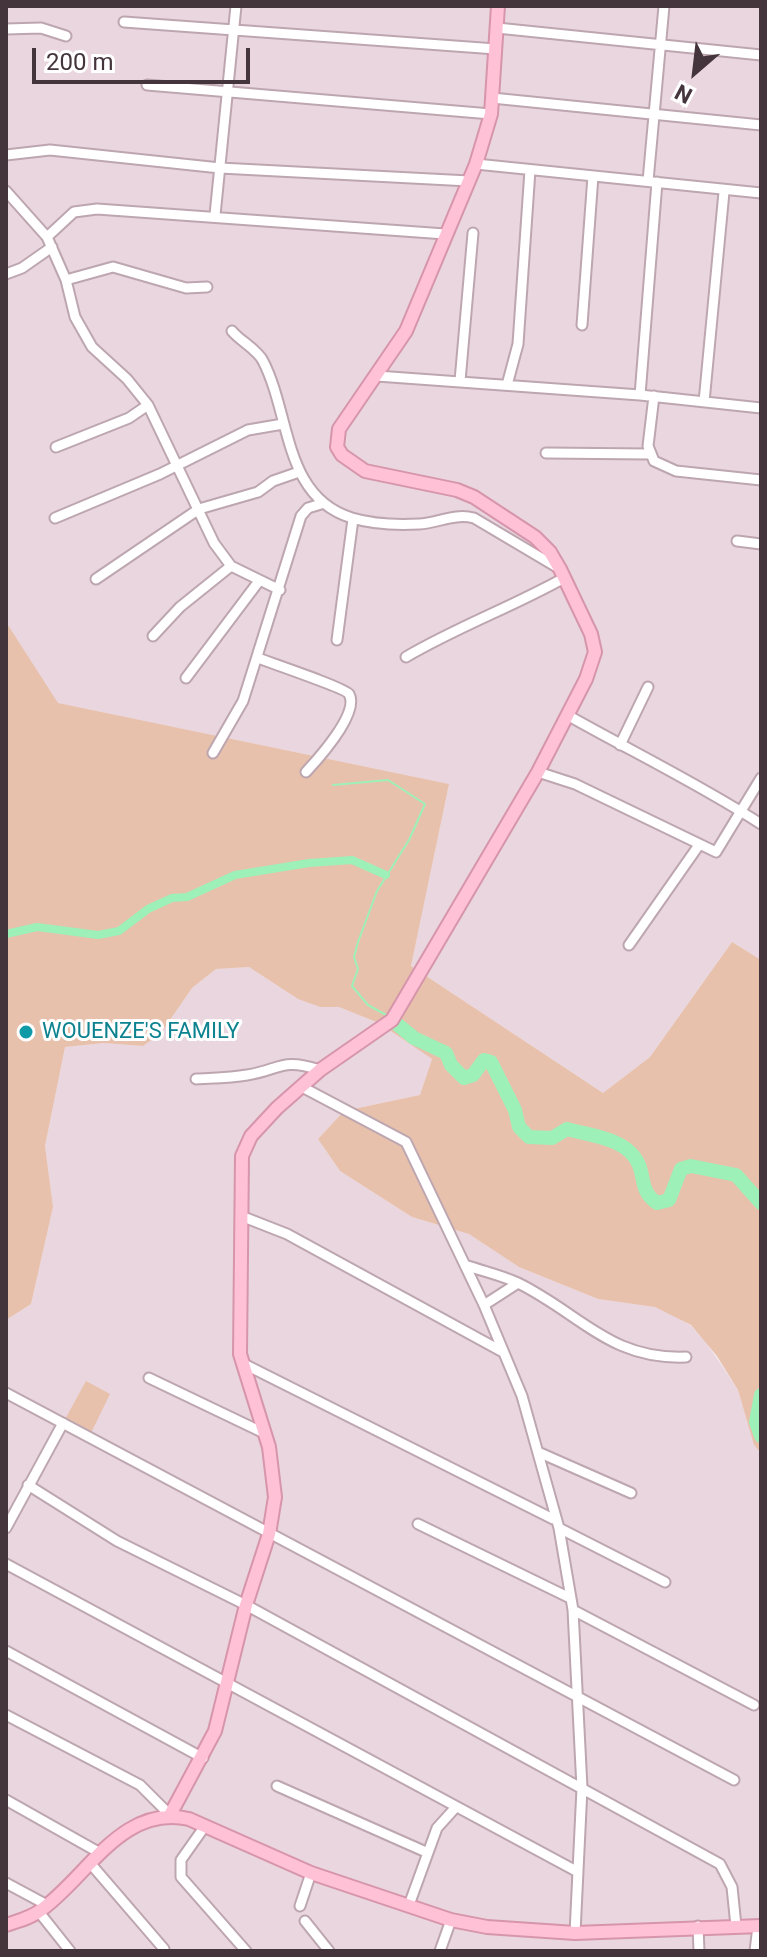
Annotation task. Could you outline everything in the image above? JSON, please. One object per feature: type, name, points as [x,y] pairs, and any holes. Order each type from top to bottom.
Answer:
[{"type":"main road","points":[[170,1815],[215,1731],[246,1605],[269,1534],[275,1497],[266,1434],[242,1362],[238,1315],[242,1156],[251,1136],[320,1070],[392,1020],[569,716],[595,652],[591,634],[562,574],[550,552],[535,537],[474,497],[365,471],[342,455],[337,447],[339,429],[406,331],[476,164],[491,114],[498,6]]},
{"type":"main road","points":[[6,1925],[43,1908],[100,1853],[137,1823],[170,1815],[205,1826],[311,1873],[451,1920],[501,1928],[575,1933],[760,1926]]},
{"type":"street","points":[[215,215],[236,6]]},
{"type":"street","points":[[640,395],[664,6]]},
{"type":"street","points":[[124,22],[496,49]]},
{"type":"street","points":[[6,29],[41,28],[66,36]]},
{"type":"street","points":[[497,28],[761,55]]},
{"type":"street","points":[[147,85],[491,114]]},
{"type":"street","points":[[492,98],[761,125]]},
{"type":"street","points":[[6,155],[50,150],[220,168],[469,181]]},
{"type":"street","points":[[476,164],[724,192],[761,193]]},
{"type":"street","points":[[507,385],[518,344],[530,170]]},
{"type":"street","points":[[582,325],[593,176]]},
{"type":"street","points":[[704,402],[724,192]]},
{"type":"street","points":[[7,194],[50,242],[66,280],[75,317],[92,347],[127,379],[148,405],[179,463],[202,522],[231,566],[280,590]]},
{"type":"street","points":[[6,274],[22,268],[50,242],[74,212],[97,209],[215,215],[445,234]]},
{"type":"street","points":[[460,381],[473,233]]},
{"type":"street","points":[[66,280],[113,267],[186,288],[207,287]]},
{"type":"street","points":[[232,331],[262,359],[299,472],[321,504],[353,519],[420,524],[463,516],[487,524],[562,574],[494,615],[452,630],[406,657]]},
{"type":"street","points":[[377,376],[654,396],[761,408]]},
{"type":"street","points":[[649,454],[654,396]]},
{"type":"street","points":[[56,447],[129,418],[148,405]]},
{"type":"street","points":[[55,518],[147,480],[248,430],[283,424]]},
{"type":"street","points":[[546,453],[649,454],[663,467],[676,471],[761,480]]},
{"type":"street","points":[[96,579],[199,509],[258,492],[273,481],[299,472]]},
{"type":"street","points":[[213,753],[243,701],[301,516],[308,508],[321,504]]},
{"type":"street","points":[[337,640],[353,519]]},
{"type":"street","points":[[737,541],[761,544]]},
{"type":"street","points":[[153,636],[180,607],[231,566]]},
{"type":"street","points":[[186,678],[259,581]]},
{"type":"street","points":[[258,658],[314,681],[336,684],[349,694],[351,704],[332,745],[306,772]]},
{"type":"street","points":[[620,745],[648,687]]},
{"type":"street","points":[[569,716],[761,824]]},
{"type":"street","points":[[538,772],[604,797],[712,852],[719,850],[761,778]]},
{"type":"street","points":[[629,945],[699,845]]},
{"type":"street","points":[[196,1079],[250,1075],[283,1064],[298,1063],[320,1070]]},
{"type":"street","points":[[304,1088],[406,1142],[484,1305],[522,1396],[556,1524],[573,1610],[582,1788],[575,1933]]},
{"type":"street","points":[[241,1216],[287,1234],[503,1352]]},
{"type":"street","points":[[465,1265],[518,1283],[619,1347],[651,1357],[686,1357]]},
{"type":"street","points":[[484,1305],[518,1283]]},
{"type":"street","points":[[242,1362],[665,1582]]},
{"type":"street","points":[[149,1378],[266,1434]]},
{"type":"street","points":[[6,1393],[209,1498],[269,1534],[734,1780]]},
{"type":"street","points":[[6,1528],[63,1423]]},
{"type":"street","points":[[538,1452],[631,1493]]},
{"type":"street","points":[[28,1485],[117,1541],[246,1605],[720,1864],[732,1887],[736,1926]]},
{"type":"street","points":[[418,1524],[570,1598]]},
{"type":"street","points":[[6,1564],[578,1872]]},
{"type":"street","points":[[573,1610],[754,1705]]},
{"type":"street","points":[[6,1651],[203,1758]]},
{"type":"street","points":[[6,1715],[140,1785],[170,1815]]},
{"type":"street","points":[[277,1786],[426,1852]]},
{"type":"street","points":[[6,1800],[100,1853]]},
{"type":"street","points":[[409,1905],[437,1828],[456,1807]]},
{"type":"street","points":[[205,1826],[181,1860],[181,1877],[246,1951]]},
{"type":"street","points":[[90,1863],[164,1949]]},
{"type":"street","points":[[300,1906],[311,1873]]},
{"type":"street","points":[[6,1883],[43,1908],[70,1951]]},
{"type":"street","points":[[440,1951],[451,1920]]},
{"type":"street","points":[[305,1921],[329,1951]]},
{"type":"street","points":[[698,1926],[699,1951]]},
{"type":"street","points":[[755,1951],[760,1926]]},
{"type":"shaded area","points":[[6,6],[761,6],[761,960],[732,942],[650,1057],[603,1093],[411,966],[449,784],[57,703],[6,622]]},
{"type":"shaded area","points":[[6,622],[58,703],[449,784],[411,966],[603,1093],[650,1057],[732,942],[761,960],[761,1453],[754,1445],[738,1390],[717,1356],[691,1325],[655,1307],[598,1299],[519,1267],[469,1234],[412,1217],[340,1171],[318,1139],[344,1111],[420,1095],[432,1059],[379,1023],[339,1007],[320,1007],[298,999],[249,967],[216,969],[192,988],[161,1033],[143,1046],[104,1043],[65,1047],[45,1146],[53,1207],[31,1304],[6,1320]]},
{"type":"shaded area","points":[[249,967],[298,999],[320,1007],[339,1007],[379,1023],[432,1059],[420,1095],[344,1111],[318,1139],[340,1171],[412,1217],[469,1234],[519,1267],[598,1299],[655,1307],[673,1315],[691,1326],[704,1340],[738,1390],[754,1445],[761,1453],[761,1951],[6,1951],[6,1320],[31,1304],[53,1207],[45,1146],[65,1047],[104,1043],[143,1046],[161,1033],[192,988],[216,969]]},
{"type":"shaded area","points":[[86,1381],[110,1394],[89,1437],[63,1423]]},
{"type":"waterway","points":[[333,785],[388,780],[425,804],[409,840],[377,891],[354,957],[358,969],[352,986],[368,1005],[388,1016]]},
{"type":"waterway","points":[[6,934],[37,927],[98,935],[119,931],[148,909],[172,898],[187,897],[235,875],[309,863],[352,860],[386,875]]},
{"type":"waterway","points":[[392,1020],[414,1038],[446,1053],[451,1065],[464,1078],[473,1075],[484,1060],[491,1062],[515,1110],[519,1127],[529,1137],[552,1138],[567,1129],[608,1140],[626,1149],[639,1165],[648,1195],[657,1203],[669,1200],[681,1169],[691,1166],[736,1175],[761,1203]]},
{"type":"waterway","points":[[761,1395],[756,1422],[761,1436]]},
{"type":"place","name":"WOUENZE'S FAMILY","points":[[26,1032]]}]
